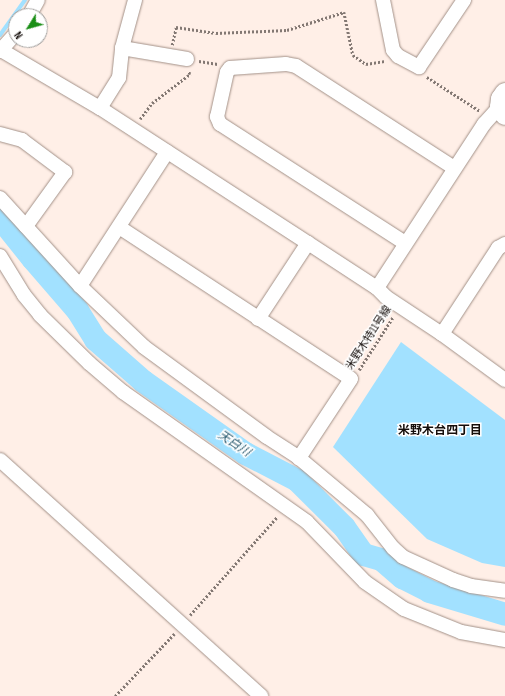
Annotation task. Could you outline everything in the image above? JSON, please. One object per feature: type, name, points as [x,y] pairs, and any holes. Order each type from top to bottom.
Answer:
[{"type":"street","points":[[100,108],[119,78],[122,48],[136,0]]},
{"type":"street","points":[[383,0],[395,53],[416,67],[422,65],[464,0]]},
{"type":"street","points":[[8,42],[0,50],[132,128],[377,288],[386,297],[442,334],[505,380]]},
{"type":"street","points":[[122,48],[179,57]]},
{"type":"street","points":[[405,243],[220,124],[217,117],[230,68],[286,64],[296,66],[454,168]]},
{"type":"street","points":[[377,288],[454,168],[500,107]]},
{"type":"street","points":[[0,134],[22,140],[65,172],[26,226]]},
{"type":"street","points":[[80,286],[167,152]]},
{"type":"street","points":[[0,198],[80,286],[144,347],[267,437],[299,458],[367,515],[393,548],[403,557],[453,580],[472,586],[505,591]]},
{"type":"street","points":[[119,227],[351,379],[299,458]]},
{"type":"street","points":[[258,319],[308,243]]},
{"type":"street","points":[[442,334],[498,248],[505,244]]},
{"type":"street","points":[[0,256],[24,295],[40,315],[89,363],[123,392],[307,522],[365,582],[404,609],[461,632],[505,640]]},
{"type":"street","points":[[0,460],[181,626],[261,696]]},
{"type":"street","points":[[461,632],[473,640],[505,648]]},
{"type":"path","points":[[132,128],[152,103],[190,74],[179,57],[176,27],[216,33],[287,30],[344,12],[353,55],[366,64],[388,60],[395,53]]},
{"type":"path","points":[[179,57],[223,65],[230,68]]},
{"type":"path","points":[[416,67],[424,75],[456,95],[500,107]]},
{"type":"path","name":"米野木特11号線","points":[[351,379],[356,375],[400,306]]},
{"type":"path","points":[[115,696],[181,626],[286,508]]},
{"type":"water","points":[[401,342],[505,420],[505,567],[482,563],[427,539],[333,447]]},
{"type":"waterway","points":[[0,35],[25,0]]},
{"type":"waterway","name":"天白川","points":[[0,218],[77,310],[95,339],[143,381],[245,453],[297,480],[344,527],[363,554],[381,559],[402,577],[429,591],[505,614]]},
{"type":"district","name":"米野木台四丁目","points":[[440,431]]}]
